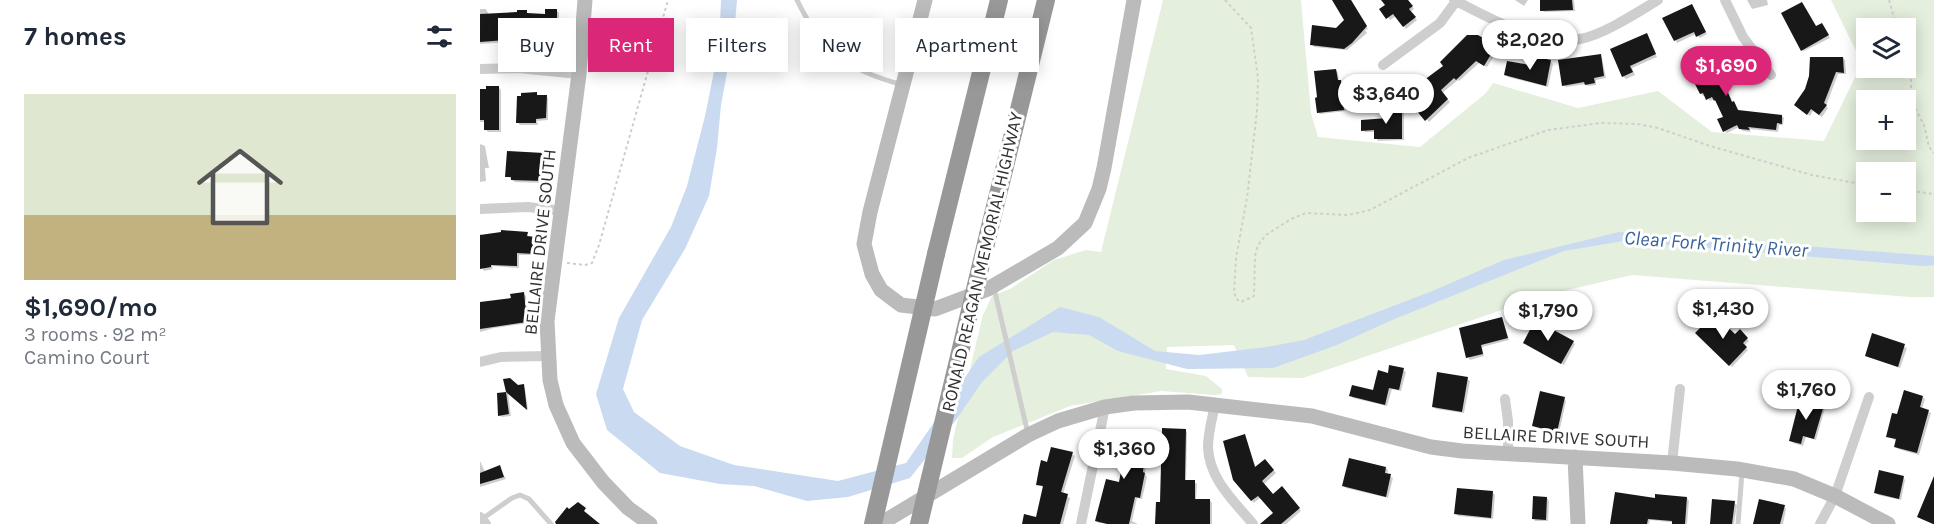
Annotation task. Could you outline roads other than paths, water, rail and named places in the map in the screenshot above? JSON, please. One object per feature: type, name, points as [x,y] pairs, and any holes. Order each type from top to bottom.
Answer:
[{"type":"highway","points":[[873,524],[936,254],[999,0]]},
{"type":"highway","name":"RONALD REAGAN MEMORIAL HIGHWAY","points":[[919,524],[1046,0]]},
{"type":"street","name":"BELLAIRE DRIVE SOUTH","points":[[585,0],[563,211],[547,321],[550,380],[556,405],[573,443],[628,508],[650,524]]},
{"type":"street","points":[[925,0],[870,212],[864,244],[872,274],[881,290],[901,305],[935,309],[994,286],[1058,248],[1085,223],[1099,189],[1104,168],[1134,0]]},
{"type":"street","points":[[1383,65],[1440,23],[1456,0],[1502,24],[1545,38],[1581,39],[1619,23],[1658,0]]},
{"type":"street","points":[[1725,0],[1743,37],[1771,75]]},
{"type":"street","points":[[480,69],[518,68],[579,74]]},
{"type":"street","points":[[480,209],[528,207],[563,211]]},
{"type":"street","points":[[480,363],[501,357],[548,356]]},
{"type":"street","points":[[1672,463],[1680,389]]},
{"type":"street","points":[[1820,524],[1835,496],[1869,397]]},
{"type":"street","points":[[1505,399],[1508,454]]},
{"type":"street","name":"BELLAIRE DRIVE SOUTH","points":[[1028,435],[1058,421],[1105,407],[1165,402],[1215,405],[1312,416],[1447,449],[1672,463],[1743,470],[1794,479],[1835,496],[1888,524]]},
{"type":"street","points":[[1215,405],[1208,448],[1212,467],[1218,482],[1253,524]]},
{"type":"street","points":[[1081,524],[1105,407]]},
{"type":"street","points":[[880,524],[1028,435]]},
{"type":"street","points":[[1575,458],[1578,524]]},
{"type":"lane","points":[[797,0],[822,42],[841,60],[864,73],[903,85]]},
{"type":"lane","points":[[994,286],[1028,435]]},
{"type":"lane","points":[[1738,524],[1743,470]]},
{"type":"lane","points":[[483,520],[512,498],[520,495],[529,499],[551,524]]},
{"type":"water","points":[[721,0],[737,0],[735,18],[720,18]]},
{"type":"water","name":"Clear Fork Trinity River","points":[[714,72],[727,72],[709,196],[685,249],[642,320],[623,389],[634,412],[680,446],[734,465],[838,481],[906,463],[979,357],[1060,307],[1099,317],[1155,351],[1199,355],[1304,340],[1430,292],[1504,260],[1619,232],[1934,256],[1934,265],[1923,266],[1623,241],[1564,251],[1392,320],[1337,345],[1273,368],[1187,369],[1118,351],[1089,335],[1053,332],[1013,351],[982,382],[956,420],[910,478],[848,497],[807,501],[754,486],[720,484],[660,473],[607,430],[596,394],[619,318],[671,227],[687,186]]}]
